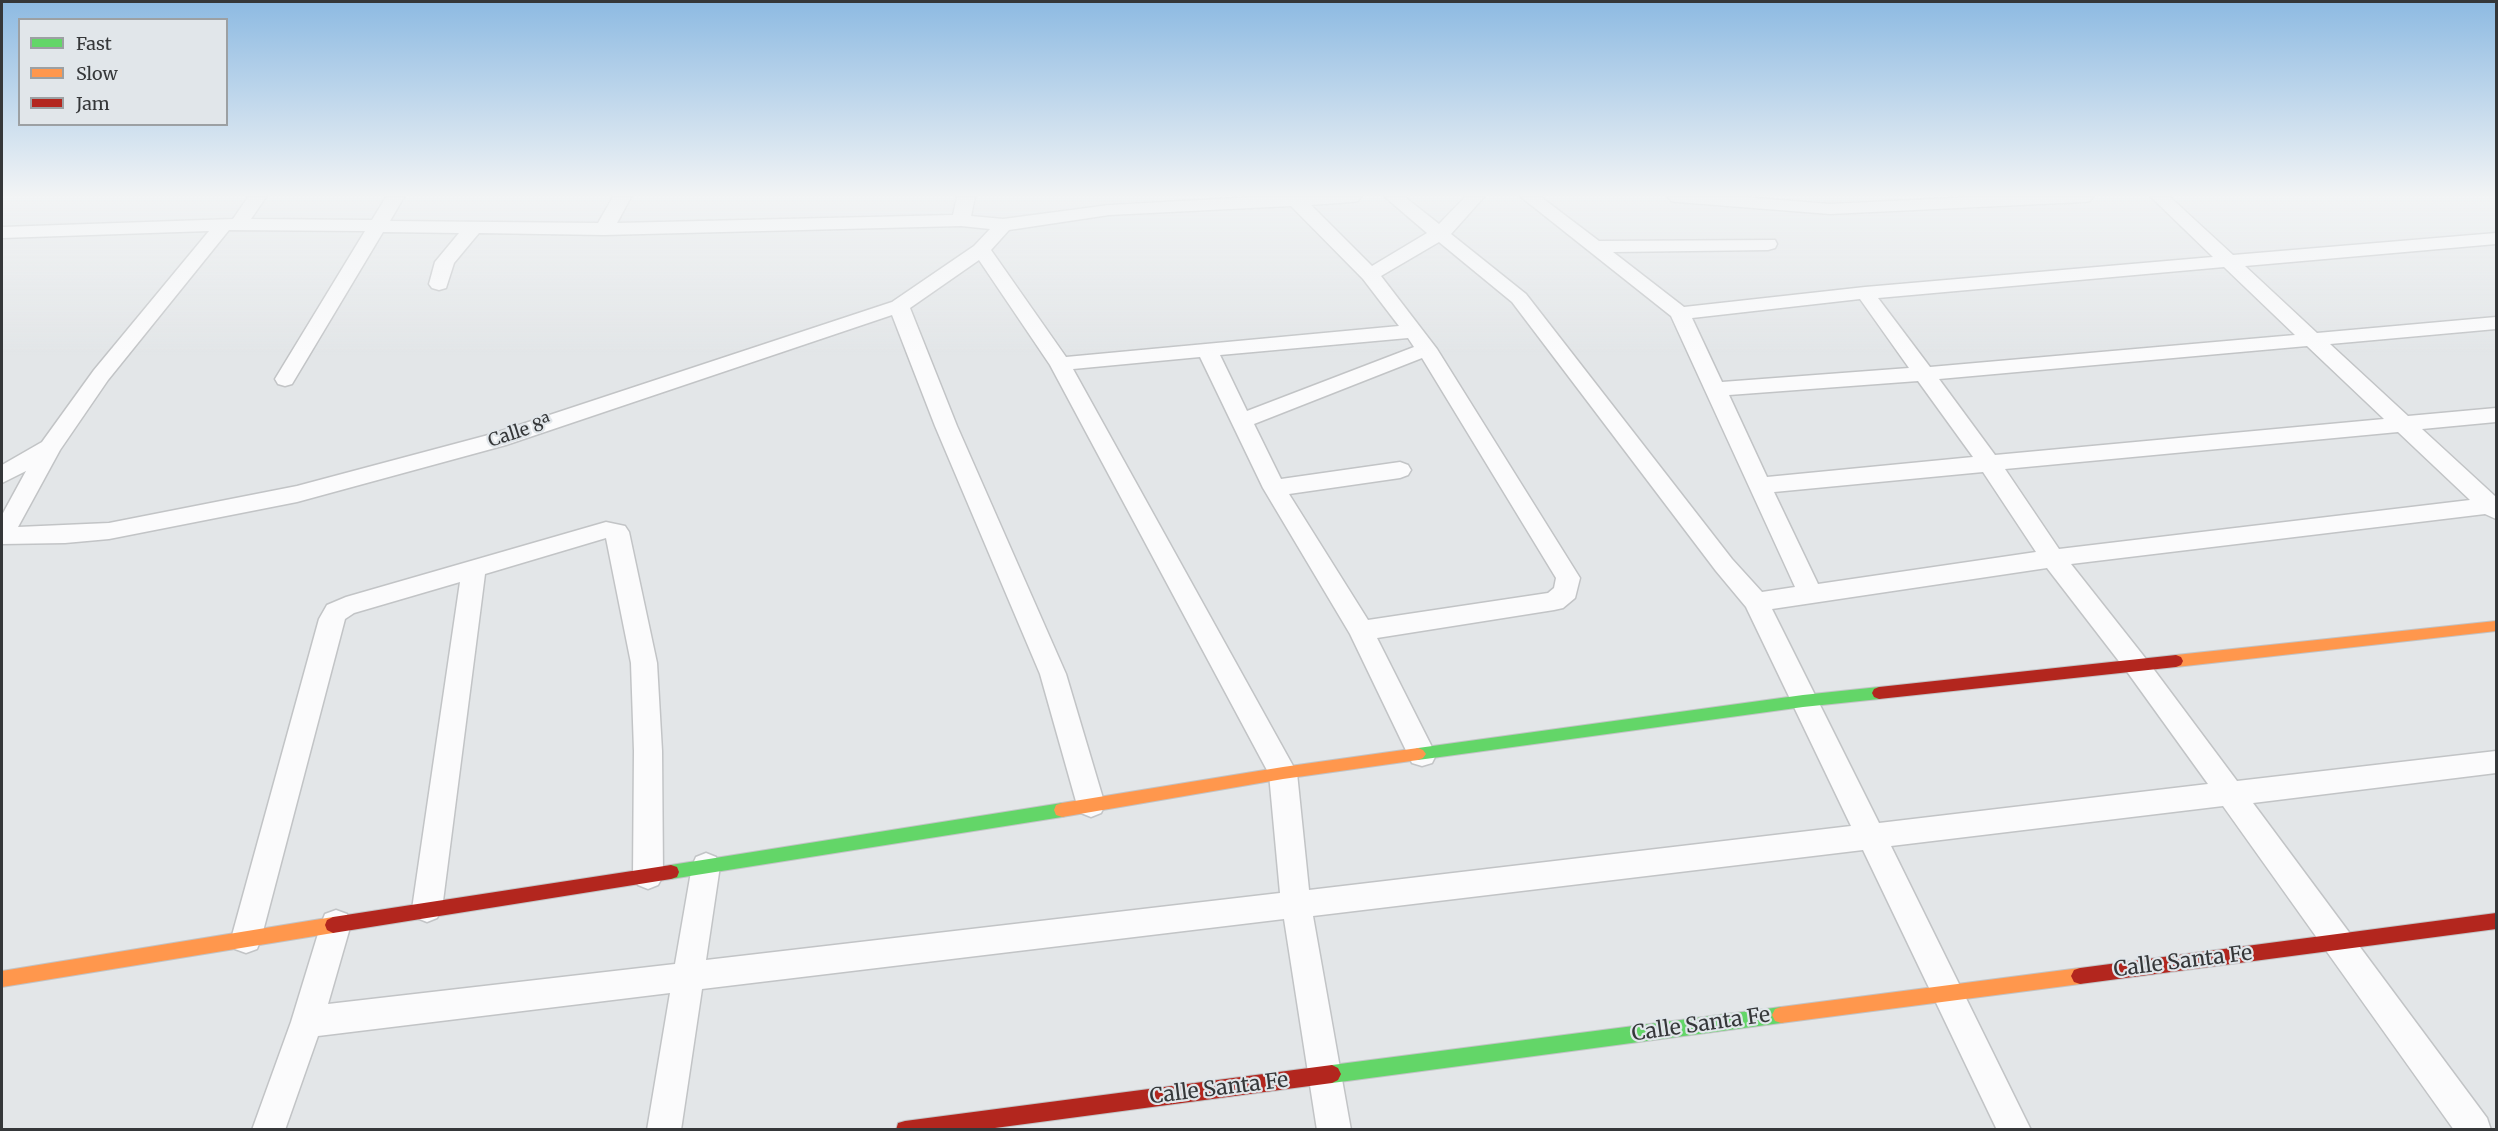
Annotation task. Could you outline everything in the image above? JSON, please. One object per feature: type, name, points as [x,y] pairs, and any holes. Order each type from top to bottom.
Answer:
[{"type":"street","points":[[2,536],[50,447],[100,375],[209,250]]},
{"type":"street","points":[[285,379],[365,250]]},
{"type":"street","points":[[439,284],[445,262],[455,250]]},
{"type":"street","points":[[981,250],[1060,364],[1283,773],[1296,904],[1334,1130]]},
{"type":"street","name":"Calle 8ª","points":[[2,536],[64,535],[109,531],[297,494],[498,440],[899,306],[981,250]]},
{"type":"street","points":[[1345,250],[1370,275],[1420,340],[1568,578],[1566,592],[1554,601],[1362,632]]},
{"type":"street","points":[[1370,275],[1413,250]]},
{"type":"street","points":[[1461,250],[1519,298],[1724,565],[1756,602],[2015,1130]]},
{"type":"street","points":[[1598,250],[1680,313],[1762,485],[1810,593]]},
{"type":"street","points":[[2216,250],[2494,507]]},
{"type":"street","points":[[1680,313],[1865,293],[2352,250]]},
{"type":"street","points":[[1865,293],[1989,463],[2053,558],[2137,666],[2475,1130]]},
{"type":"street","points":[[899,306],[946,426],[1053,674],[1091,805]]},
{"type":"street","points":[[1714,388],[1924,374],[2496,323]]},
{"type":"street","points":[[1060,364],[1208,352],[1420,340]]},
{"type":"street","points":[[1241,421],[1420,340]]},
{"type":"street","points":[[1208,352],[1274,488],[1362,632],[1422,755]]},
{"type":"street","points":[[1762,485],[2496,415]]},
{"type":"street","points":[[2,475],[50,447]]},
{"type":"street","points":[[1274,488],[1400,470]]},
{"type":"street","points":[[1756,602],[2053,558],[2494,507]]},
{"type":"street","points":[[246,939],[331,619],[336,612],[346,606],[606,530],[617,532],[644,663],[648,751],[648,876]]},
{"type":"street","points":[[427,909],[474,568]]},
{"type":"street","points":[[2,979],[427,909],[922,834],[1283,773],[1803,701],[2496,626]]},
{"type":"street","points":[[307,1022],[2496,762]]},
{"type":"street","points":[[664,1130],[705,866]]},
{"type":"street","name":"Calle Santa Fe","points":[[905,1130],[2496,921]]},
{"type":"street","points":[[268,1130],[307,1022],[336,924]]},
{"type":"traffic: fast","points":[[1418,754],[1803,701],[1879,693]]},
{"type":"traffic: fast","points":[[671,872],[1062,810]]},
{"type":"traffic: fast","points":[[1332,1074],[1781,1015]]},
{"type":"traffic: slow","points":[[2176,661],[2496,626]]},
{"type":"traffic: slow","points":[[1062,810],[1283,773],[1418,754]]},
{"type":"traffic: slow","points":[[2,979],[333,925]]},
{"type":"traffic: slow","points":[[1781,1015],[2080,976]]},
{"type":"traffic: jam","points":[[1879,693],[2176,661]]},
{"type":"traffic: jam","points":[[333,925],[671,872]]},
{"type":"traffic: jam","points":[[2080,976],[2496,921]]},
{"type":"traffic: jam","points":[[905,1130],[1332,1074]]}]
